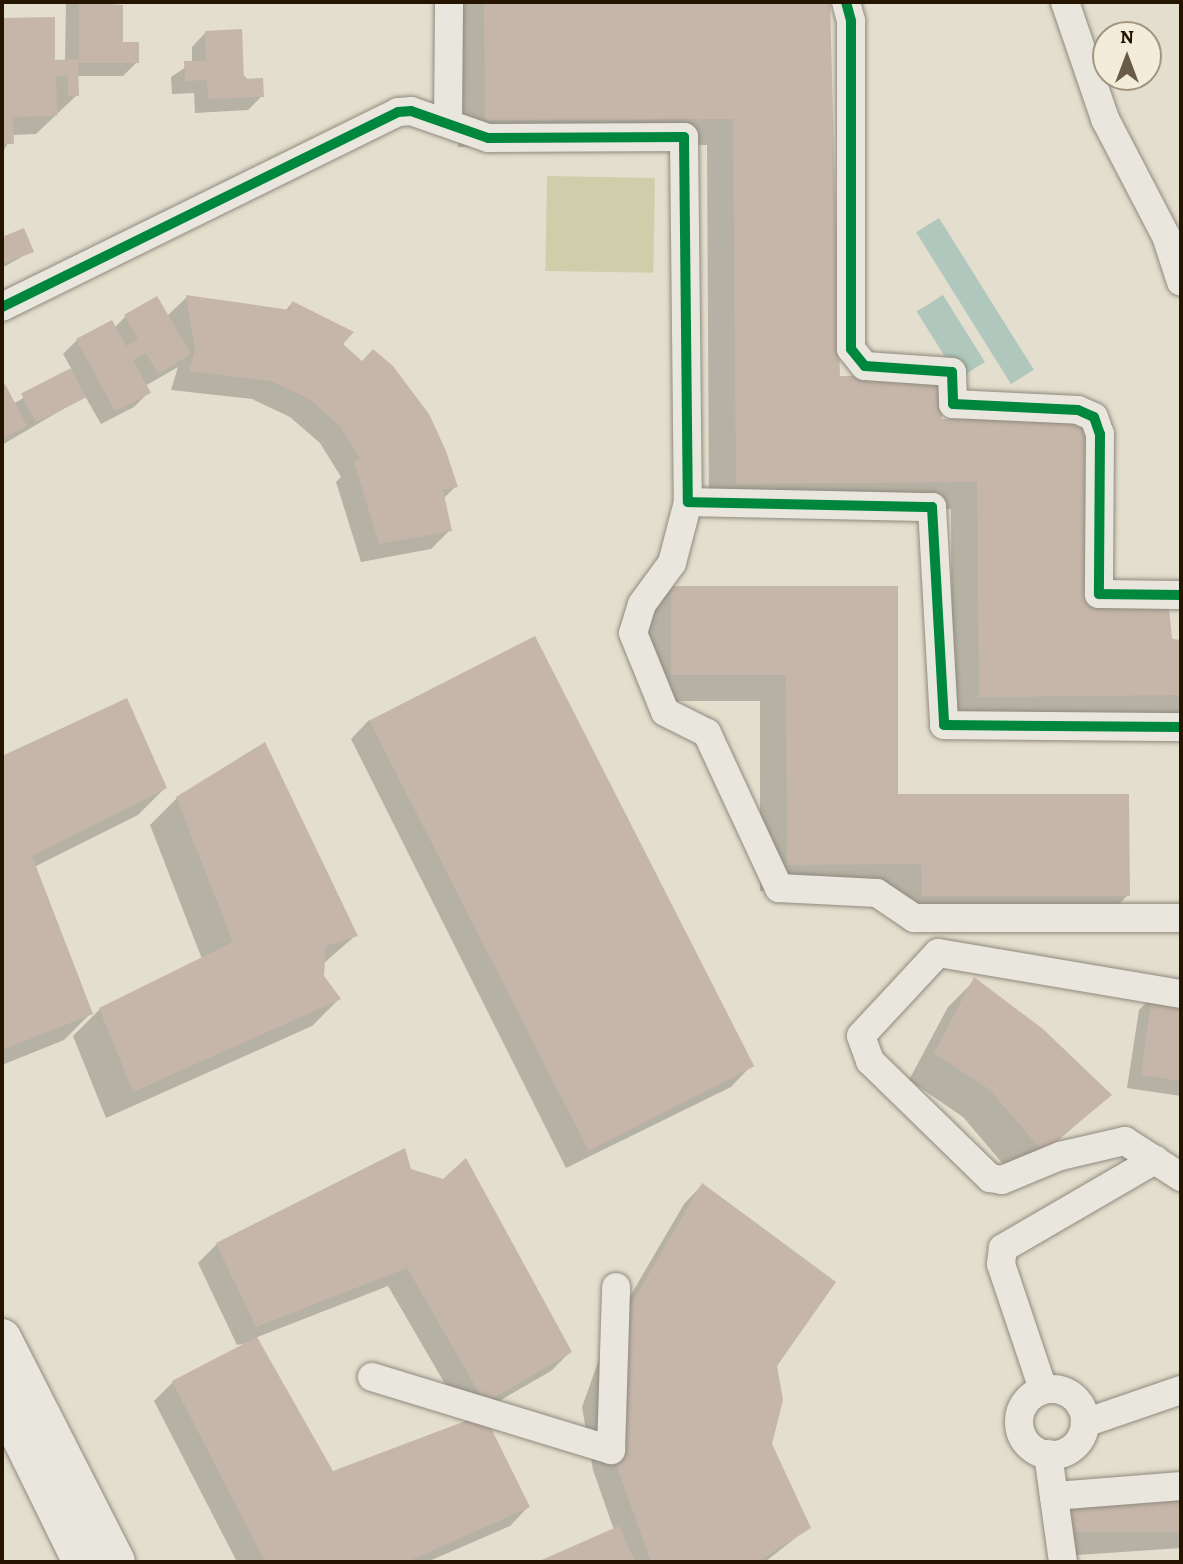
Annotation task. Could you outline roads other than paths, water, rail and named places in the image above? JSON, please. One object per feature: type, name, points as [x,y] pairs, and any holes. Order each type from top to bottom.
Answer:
[{"type":"street","points":[[448,122],[449,2]]},
{"type":"street","points":[[846,2],[851,21],[851,349],[865,366],[952,372],[953,404],[1078,410],[1094,417],[1100,433],[1099,594],[1181,595]]},
{"type":"street","points":[[1065,2],[1105,119],[1174,237],[1181,282]]},
{"type":"street","points":[[2,307],[372,121],[411,111],[488,138],[684,137],[688,502],[675,554],[642,604],[633,633],[665,712],[707,733],[779,888],[877,893],[914,918],[1181,918]]},
{"type":"street","points":[[688,502],[932,507],[944,725],[1181,727]]},
{"type":"street","points":[[1181,994],[938,953],[861,1036],[870,1061],[990,1178],[1002,1180],[1060,1156],[1125,1141],[1181,1177]]},
{"type":"street","points":[[1043,1390],[1001,1264],[1003,1248],[1155,1160]]},
{"type":"street","points":[[372,1377],[611,1450],[616,1287]]},
{"type":"street","points":[[2,1338],[116,1562]]},
{"type":"street","points":[[1085,1423],[1071,1395],[1043,1390],[1023,1405],[1019,1426],[1028,1445],[1048,1454],[1069,1450],[1085,1423],[1181,1390]]},
{"type":"street","points":[[2,1399],[82,1562]]},
{"type":"street","points":[[1048,1454],[1063,1562]]},
{"type":"street","points":[[1054,1496],[1181,1486]]}]
